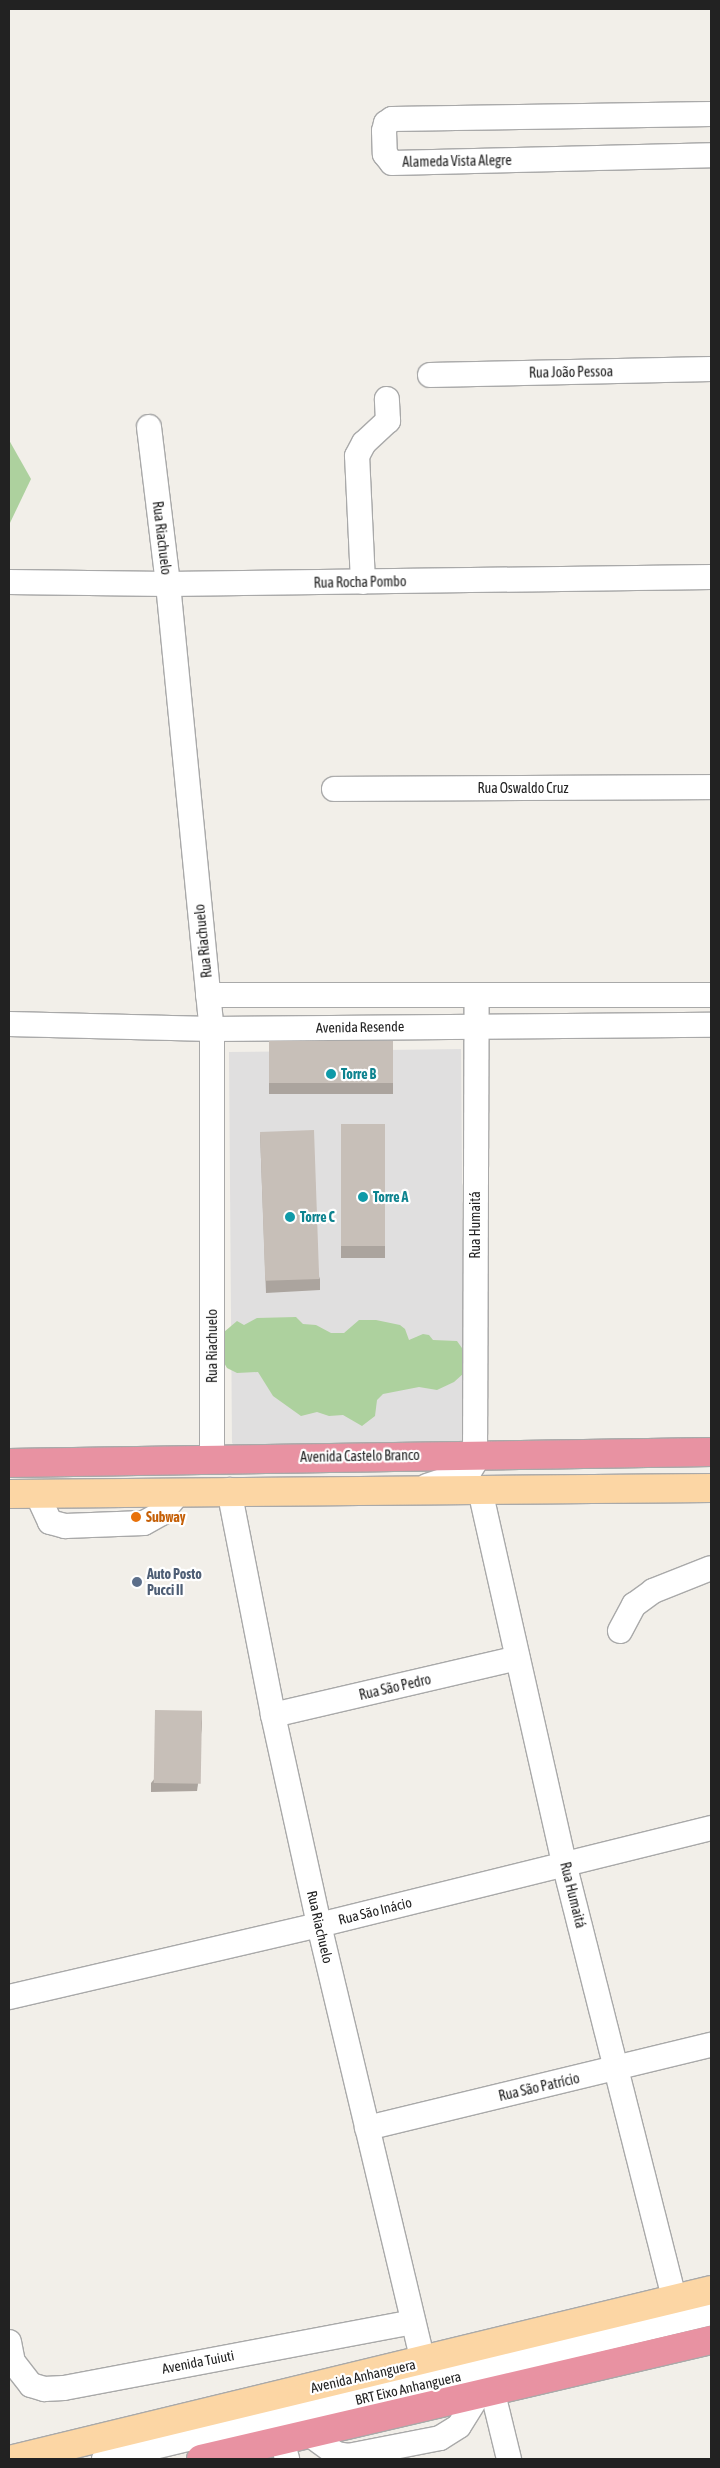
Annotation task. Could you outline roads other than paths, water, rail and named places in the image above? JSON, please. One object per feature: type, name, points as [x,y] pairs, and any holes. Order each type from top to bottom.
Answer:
[{"type":"highway","name":"Avenida Castelo Branco","points":[[9,1463],[212,1458],[711,1452]]},
{"type":"highway","name":"Avenida Anhanguera","points":[[201,2459],[284,2450],[309,2434],[485,2376],[711,2340]]},
{"type":"main road","points":[[9,1494],[229,1490],[711,1488]]},
{"type":"main road","name":"Avenida Anhanguera","points":[[14,2459],[423,2362],[485,2376],[674,2299],[711,2290]]},
{"type":"street","name":"Alameda Vista Alegre","points":[[711,114],[392,119],[386,123],[384,131],[385,154],[392,163],[711,155]]},
{"type":"street","name":"Rua João Pessoa","points":[[430,375],[711,369]]},
{"type":"street","points":[[363,582],[357,456],[364,443],[388,421],[387,399]]},
{"type":"street","name":"Rua Riachuelo","points":[[148,427],[168,584],[212,1029],[212,1458]]},
{"type":"street","name":"Rua Rocha Pombo","points":[[9,582],[168,584],[711,578]]},
{"type":"street","name":"Rua Oswaldo Cruz","points":[[334,789],[711,787]]},
{"type":"street","points":[[208,995],[711,995]]},
{"type":"street","name":"Rua Humaitá","points":[[475,1455],[476,995]]},
{"type":"street","name":"Avenida Resende","points":[[9,1024],[212,1029],[711,1025]]},
{"type":"street","points":[[414,1490],[469,1472],[475,1466],[475,1455]]},
{"type":"street","name":"Rua Riachuelo","points":[[229,1490],[273,1715],[319,1925],[423,2362]]},
{"type":"street","name":"Rua Humaitá","points":[[480,1490],[564,1863],[618,2068],[674,2299]]},
{"type":"street","points":[[620,1630],[634,1605],[653,1591],[711,1568]]},
{"type":"street","name":"Rua São Pedro","points":[[273,1715],[517,1658]]},
{"type":"street","name":"Rua São Inácio","points":[[9,1997],[319,1925],[711,1828]]},
{"type":"street","name":"Rua São Patrício","points":[[367,2128],[711,2045]]},
{"type":"street","name":"BRT Eixo Anhanguera","points":[[104,2459],[485,2376],[711,2313]]},
{"type":"street","name":"Avenida Tuiuti","points":[[9,2342],[13,2362],[31,2384],[44,2388],[64,2388],[412,2322]]},
{"type":"street","points":[[485,2376],[509,2459]]},
{"type":"place","name":"Torre B","points":[[331,1074]]},
{"type":"place","name":"Torre A","points":[[363,1197]]},
{"type":"place","name":"Torre C","points":[[290,1217]]},
{"type":"place","name":"Subway","points":[[136,1517]]},
{"type":"place","name":"Auto Posto Pucci II","points":[[137,1582]]}]
